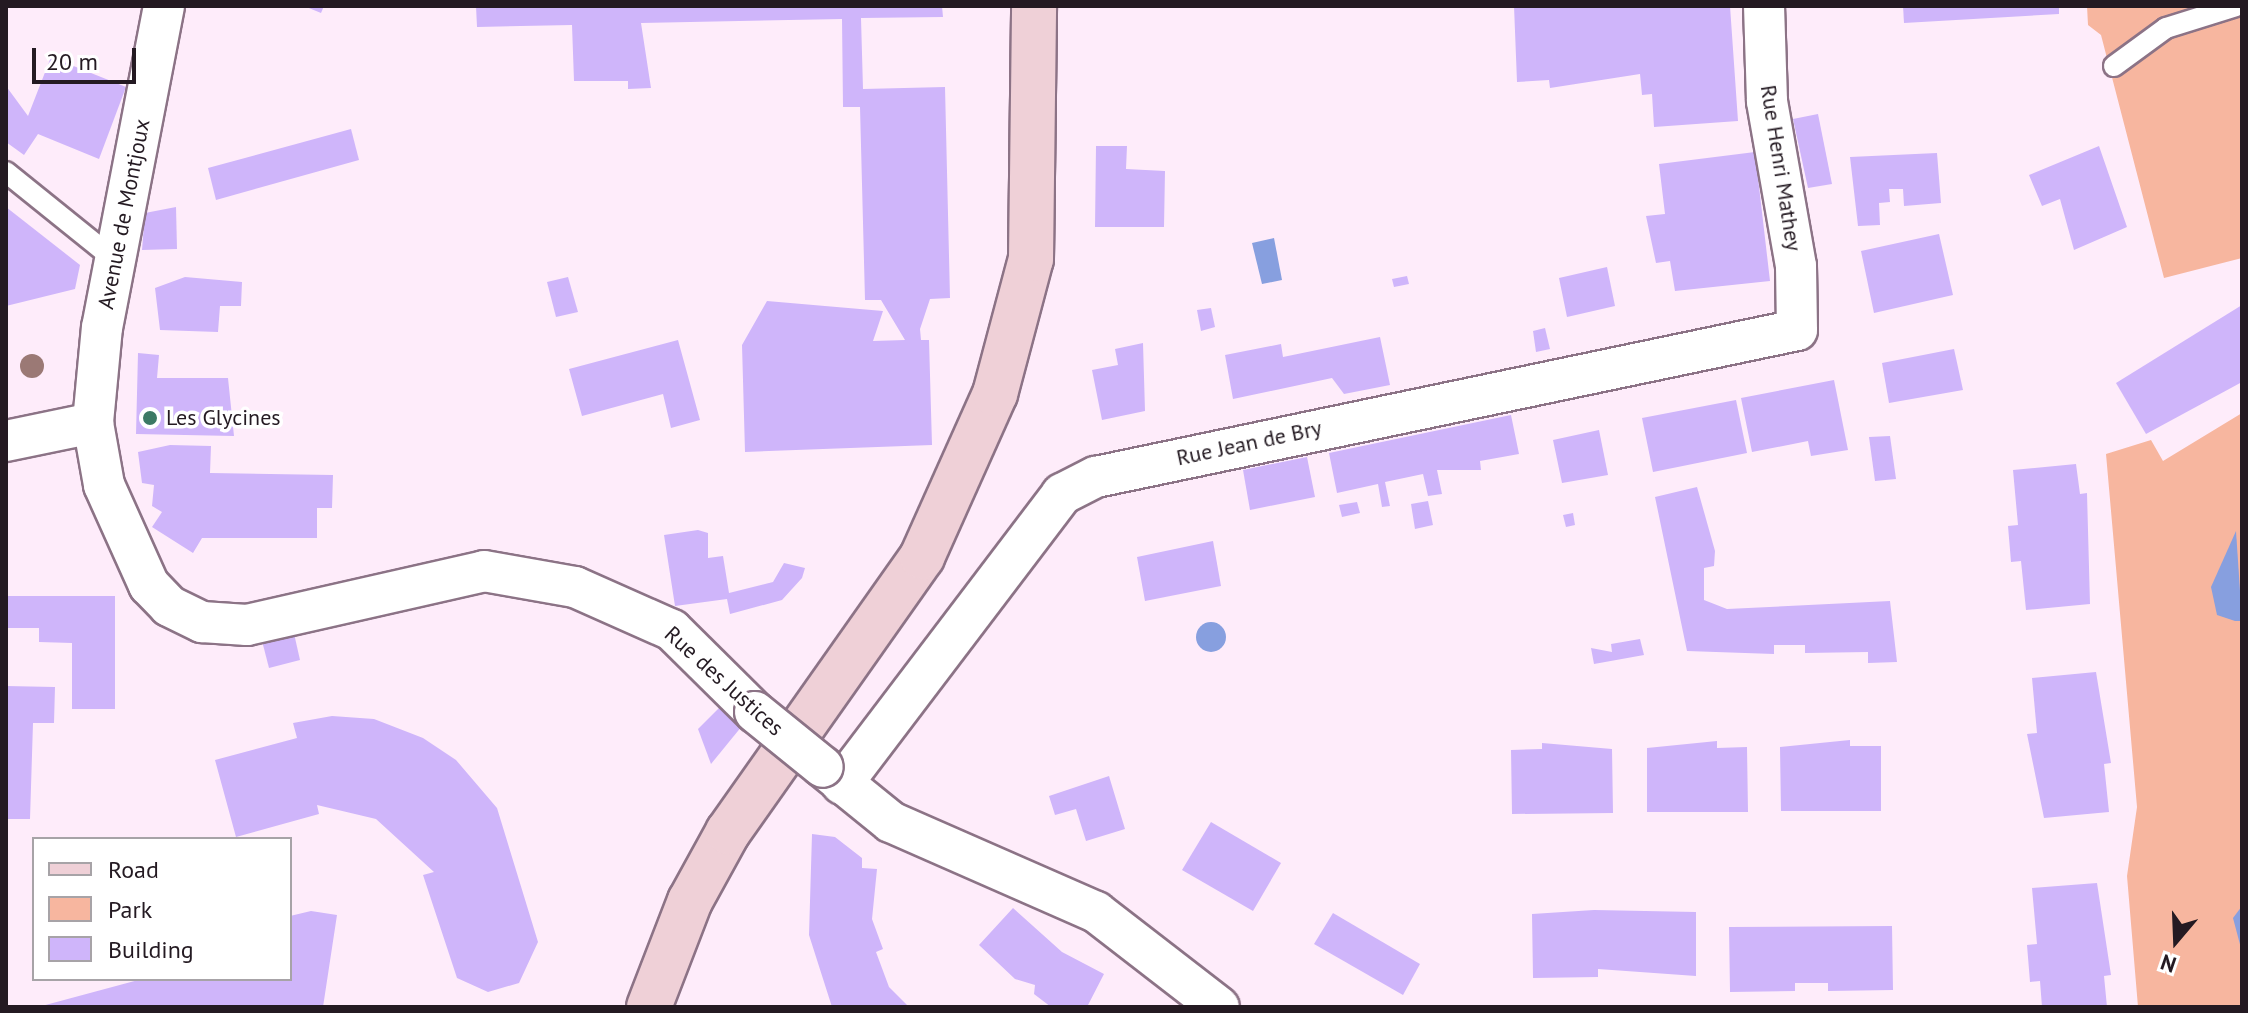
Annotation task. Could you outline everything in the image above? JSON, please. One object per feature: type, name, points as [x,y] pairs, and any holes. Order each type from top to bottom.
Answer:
[{"type":"street","name":"Avenue de Montjoux","points":[[93,423],[114,259],[164,6]]},
{"type":"street","points":[[649,1007],[690,901],[728,832],[922,557],[995,394],[1031,259],[1034,6]]},
{"type":"street","name":"Rue Henri Mathey","points":[[1764,6],[1767,101],[1796,266],[1797,330]]},
{"type":"street","name":"Rue Jean de Bry","points":[[832,776],[1062,494],[1096,477],[1797,330]]},
{"type":"street","points":[[6,441],[93,423]]},
{"type":"street","name":"Rue des Justices","points":[[93,423],[104,485],[128,549],[169,606],[202,622],[247,625],[484,571],[575,587],[637,609],[672,630],[755,712],[891,822],[1096,912],[1219,1007]]},
{"type":"lane","points":[[2114,66],[2166,28],[2236,6]]},
{"type":"lane","points":[[6,172],[114,259]]},
{"type":"green space","points":[[2087,6],[2242,6],[2242,258],[2164,278],[2101,35],[2088,25]]},
{"type":"green space","points":[[2242,413],[2242,1007],[2138,1007],[2127,876],[2137,807],[2106,454],[2151,440],[2163,461]]},
{"type":"water","points":[[1274,238],[1282,280],[1262,284],[1252,243]]},
{"type":"water","points":[[2236,531],[2242,621],[2217,615],[2211,587]]},
{"type":"water","points":[[1211,622],[1217,623],[1225,631],[1225,643],[1217,651],[1211,652],[1205,651],[1197,643],[1196,637],[1197,631],[1205,623]]},
{"type":"water","points":[[2242,906],[2242,952],[2233,918]]},
{"type":"building","points":[[304,6],[324,6],[321,13]]},
{"type":"building","points":[[476,6],[942,6],[943,17],[861,18],[863,89],[945,87],[950,298],[930,299],[920,329],[921,340],[929,340],[932,445],[745,452],[742,345],[767,301],[883,311],[873,341],[905,340],[881,300],[865,300],[860,107],[843,107],[842,19],[641,23],[651,88],[628,89],[628,81],[574,81],[572,25],[477,27]]},
{"type":"building","points":[[1514,6],[1730,6],[1738,121],[1654,127],[1652,94],[1642,95],[1640,74],[1550,88],[1549,80],[1517,82]]},
{"type":"building","points":[[1903,6],[2059,6],[2059,14],[1904,23]]},
{"type":"building","points":[[51,57],[126,87],[99,159],[38,134],[24,155],[6,142],[6,86],[28,116]]},
{"type":"building","points":[[1818,114],[1832,184],[1808,188],[1793,119]]},
{"type":"building","points":[[351,129],[359,160],[216,200],[208,168]]},
{"type":"building","points":[[1096,146],[1127,146],[1126,169],[1165,171],[1164,227],[1095,227]]},
{"type":"building","points":[[2099,146],[2127,227],[2074,250],[2060,199],[2042,206],[2029,175]]},
{"type":"building","points":[[1755,152],[1770,281],[1675,291],[1670,261],[1656,263],[1646,216],[1665,214],[1659,164]]},
{"type":"building","points":[[1937,153],[1941,203],[1904,206],[1903,189],[1889,189],[1890,202],[1879,203],[1880,225],[1858,226],[1850,157]]},
{"type":"building","points":[[6,207],[80,265],[75,289],[6,306]]},
{"type":"building","points":[[176,207],[177,249],[142,250],[145,213]]},
{"type":"building","points":[[1939,234],[1953,295],[1874,313],[1861,251]]},
{"type":"building","points":[[1607,267],[1615,306],[1567,317],[1559,278]]},
{"type":"building","points":[[1407,276],[1409,284],[1394,287],[1392,279]]},
{"type":"building","points":[[185,277],[242,282],[241,306],[220,306],[218,332],[160,330],[155,288]]},
{"type":"building","points":[[568,277],[578,312],[556,317],[547,282]]},
{"type":"building","points":[[2242,305],[2242,382],[2146,434],[2116,383]]},
{"type":"building","points":[[1211,308],[1215,327],[1201,331],[1197,310]]},
{"type":"building","points":[[1545,328],[1550,349],[1536,352],[1533,331]]},
{"type":"building","points":[[1380,337],[1390,385],[1344,394],[1332,378],[1233,399],[1225,355],[1281,344],[1283,357]]},
{"type":"building","points":[[678,340],[700,420],[671,428],[663,394],[582,416],[569,369]]},
{"type":"building","points":[[1143,343],[1145,411],[1102,420],[1092,370],[1118,365],[1115,349]]},
{"type":"building","points":[[1954,349],[1963,390],[1889,403],[1882,363]]},
{"type":"building","points":[[138,353],[159,355],[157,378],[228,378],[234,436],[136,434]]},
{"type":"building","points":[[1834,380],[1848,450],[1811,456],[1808,441],[1752,452],[1741,398]]},
{"type":"building","points":[[1736,400],[1747,453],[1653,472],[1642,418]]},
{"type":"building","points":[[1511,415],[1519,454],[1480,461],[1481,470],[1437,470],[1442,494],[1428,496],[1423,474],[1385,482],[1390,506],[1382,507],[1378,484],[1337,493],[1329,453]]},
{"type":"building","points":[[1599,430],[1608,475],[1562,483],[1553,440]]},
{"type":"building","points":[[1890,436],[1896,479],[1875,481],[1869,437]]},
{"type":"building","points":[[170,445],[211,446],[210,473],[333,475],[332,508],[317,508],[317,538],[202,538],[193,553],[152,527],[162,512],[152,506],[154,485],[142,483],[138,452]]},
{"type":"building","points":[[1307,457],[1315,497],[1250,510],[1243,470]]},
{"type":"building","points":[[2076,464],[2080,494],[2087,493],[2090,604],[2026,610],[2021,561],[2011,562],[2008,526],[2018,525],[2013,470]]},
{"type":"building","points":[[1697,487],[1715,551],[1714,566],[1704,568],[1704,600],[1727,609],[1890,601],[1897,662],[1868,663],[1868,652],[1805,653],[1805,645],[1774,645],[1774,654],[1687,651],[1655,497]]},
{"type":"building","points":[[1428,501],[1433,525],[1415,529],[1411,504]]},
{"type":"building","points":[[1357,502],[1360,513],[1342,517],[1339,505]]},
{"type":"building","points":[[1573,513],[1575,525],[1566,527],[1563,515]]},
{"type":"building","points":[[698,530],[708,533],[708,558],[723,556],[729,593],[773,582],[784,563],[805,568],[802,578],[782,600],[730,614],[727,599],[675,606],[664,535]]},
{"type":"building","points":[[1213,541],[1221,586],[1145,601],[1137,557]]},
{"type":"building","points":[[6,596],[115,596],[115,709],[72,709],[72,643],[39,642],[39,628],[6,628]]},
{"type":"building","points":[[293,629],[300,660],[269,668],[261,637]]},
{"type":"building","points":[[1640,639],[1644,655],[1594,664],[1591,648],[1612,652],[1611,644]]},
{"type":"building","points":[[2096,672],[2111,763],[2104,764],[2109,812],[2044,818],[2027,734],[2037,733],[2032,678]]},
{"type":"building","points":[[6,686],[55,687],[54,723],[33,723],[30,819],[6,819]]},
{"type":"building","points":[[720,707],[742,726],[711,764],[698,729]]},
{"type":"building","points":[[332,716],[374,719],[423,738],[456,760],[497,808],[538,942],[519,983],[488,992],[457,978],[423,875],[434,872],[376,819],[317,805],[319,814],[236,837],[215,760],[297,738],[293,723]]},
{"type":"building","points":[[1850,740],[1850,746],[1881,746],[1881,811],[1781,811],[1780,747]]},
{"type":"building","points":[[1717,741],[1717,748],[1747,747],[1748,812],[1647,812],[1647,748]]},
{"type":"building","points":[[1542,743],[1612,749],[1613,813],[1512,814],[1511,750],[1542,749]]},
{"type":"building","points":[[1109,776],[1125,829],[1086,841],[1076,809],[1055,815],[1049,796]]},
{"type":"building","points":[[1211,822],[1281,863],[1253,911],[1182,870]]},
{"type":"building","points":[[812,834],[835,837],[862,858],[862,868],[877,869],[872,919],[883,949],[876,952],[889,987],[909,1007],[832,1007],[809,935]]},
{"type":"building","points":[[2097,883],[2111,975],[2104,976],[2107,1007],[2042,1007],[2040,981],[2030,982],[2027,945],[2037,944],[2032,888]]},
{"type":"building","points":[[1013,908],[1062,952],[1104,974],[1087,1007],[1051,1007],[1034,994],[1035,985],[1015,979],[979,945]]},
{"type":"building","points":[[1594,910],[1696,912],[1696,976],[1598,969],[1598,977],[1533,978],[1532,914]]},
{"type":"building","points":[[311,911],[337,915],[323,1007],[38,1007],[135,981],[292,981],[292,916]]},
{"type":"building","points":[[1333,913],[1420,964],[1403,995],[1314,944]]},
{"type":"building","points":[[1892,926],[1893,990],[1828,991],[1828,983],[1795,983],[1795,991],[1730,992],[1729,927]]},
{"type":"place","name":"Les Glycines","points":[[150,418]]}]
